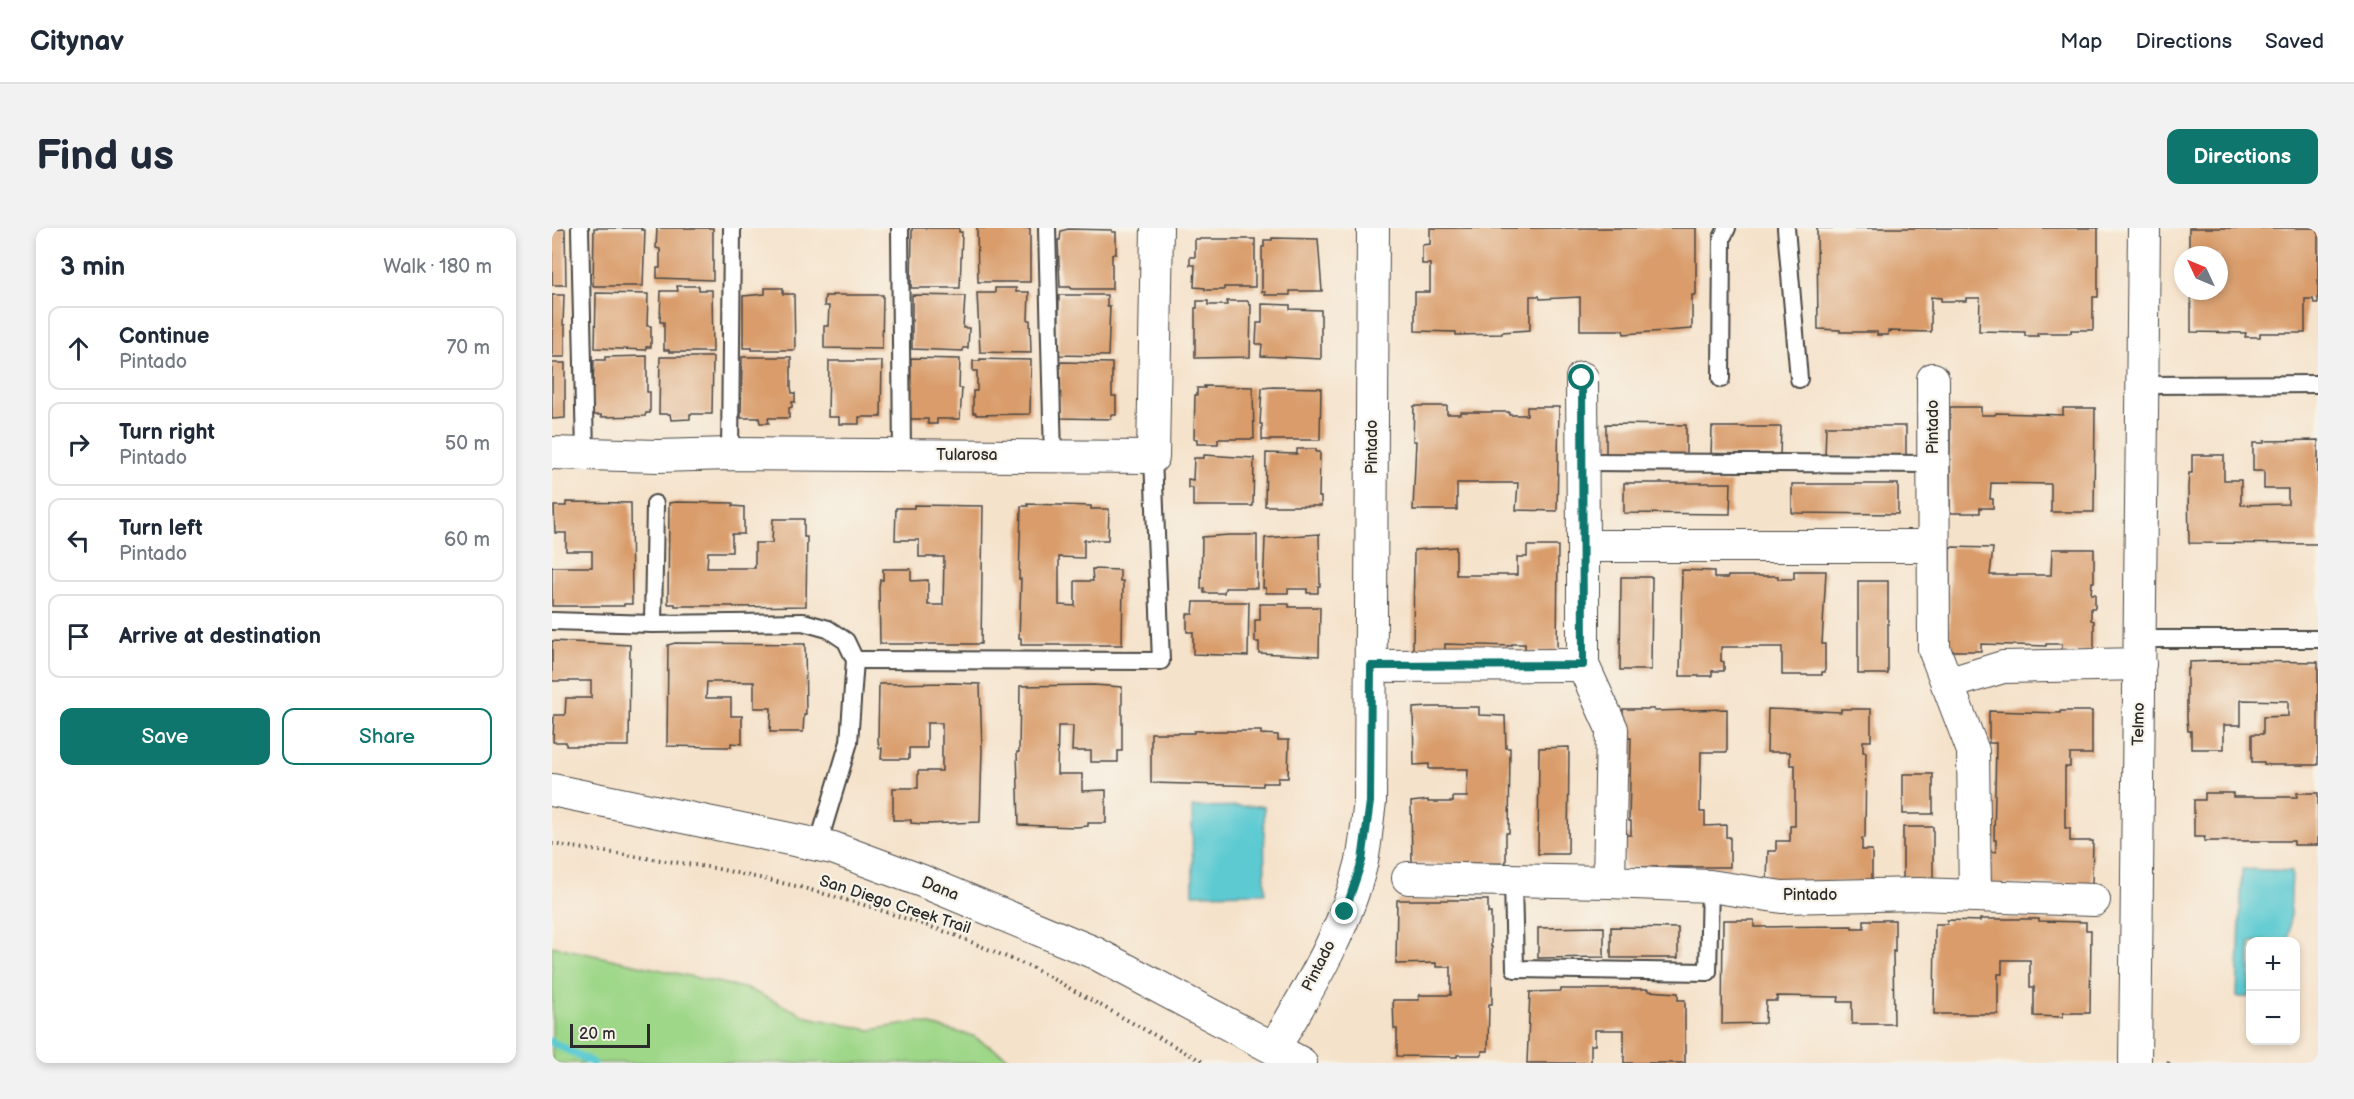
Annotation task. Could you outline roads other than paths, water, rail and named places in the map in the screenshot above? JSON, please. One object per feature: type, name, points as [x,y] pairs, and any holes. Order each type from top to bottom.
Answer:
[{"type":"street","points":[[1154,457],[1157,228]]},
{"type":"street","name":"Pintado","points":[[1288,1055],[1345,912],[1362,861],[1370,802],[1373,228]]},
{"type":"street","name":"Telmo","points":[[2135,1063],[2144,228]]},
{"type":"street","points":[[1582,378],[1583,665],[1612,729],[1609,882]]},
{"type":"street","name":"Pintado","points":[[1934,379],[1934,649],[1973,751],[1975,896]]},
{"type":"street","name":"Tularosa","points":[[552,453],[658,456],[730,454],[1154,457]]},
{"type":"street","points":[[1583,546],[1933,546]]},
{"type":"street","points":[[1947,684],[2003,667],[2140,651]]},
{"type":"street","points":[[1371,666],[1583,665]]},
{"type":"street","name":"Dana","points":[[552,790],[833,848],[921,881],[1095,953],[1288,1055]]},
{"type":"street","name":"Pintado","points":[[1408,878],[1710,886],[1782,897],[1919,894],[2094,900]]},
{"type":"lane","points":[[580,228],[585,453]]},
{"type":"lane","points":[[730,454],[732,228]]},
{"type":"lane","points":[[900,228],[902,455]]},
{"type":"lane","points":[[1047,228],[1053,456]]},
{"type":"lane","points":[[1721,379],[1722,238],[1727,228]]},
{"type":"lane","points":[[1786,228],[1798,379]]},
{"type":"lane","points":[[2142,385],[2318,384]]},
{"type":"lane","points":[[855,660],[1161,660],[1154,457]]},
{"type":"lane","points":[[1583,462],[1933,464]]},
{"type":"lane","points":[[653,624],[655,504]]},
{"type":"lane","points":[[552,621],[653,624],[803,622],[828,629],[846,641],[855,660],[849,742],[818,845]]},
{"type":"lane","points":[[2140,651],[2318,639]]},
{"type":"lane","points":[[1513,881],[1515,969],[1708,972],[1710,886]]},
{"type":"water","points":[[1264,806],[1265,893],[1193,894],[1192,807]]},
{"type":"water","points":[[2242,869],[2292,871],[2289,937],[2246,937],[2246,997],[2237,997]]},
{"type":"waterway","points":[[552,1042],[593,1063]]}]
